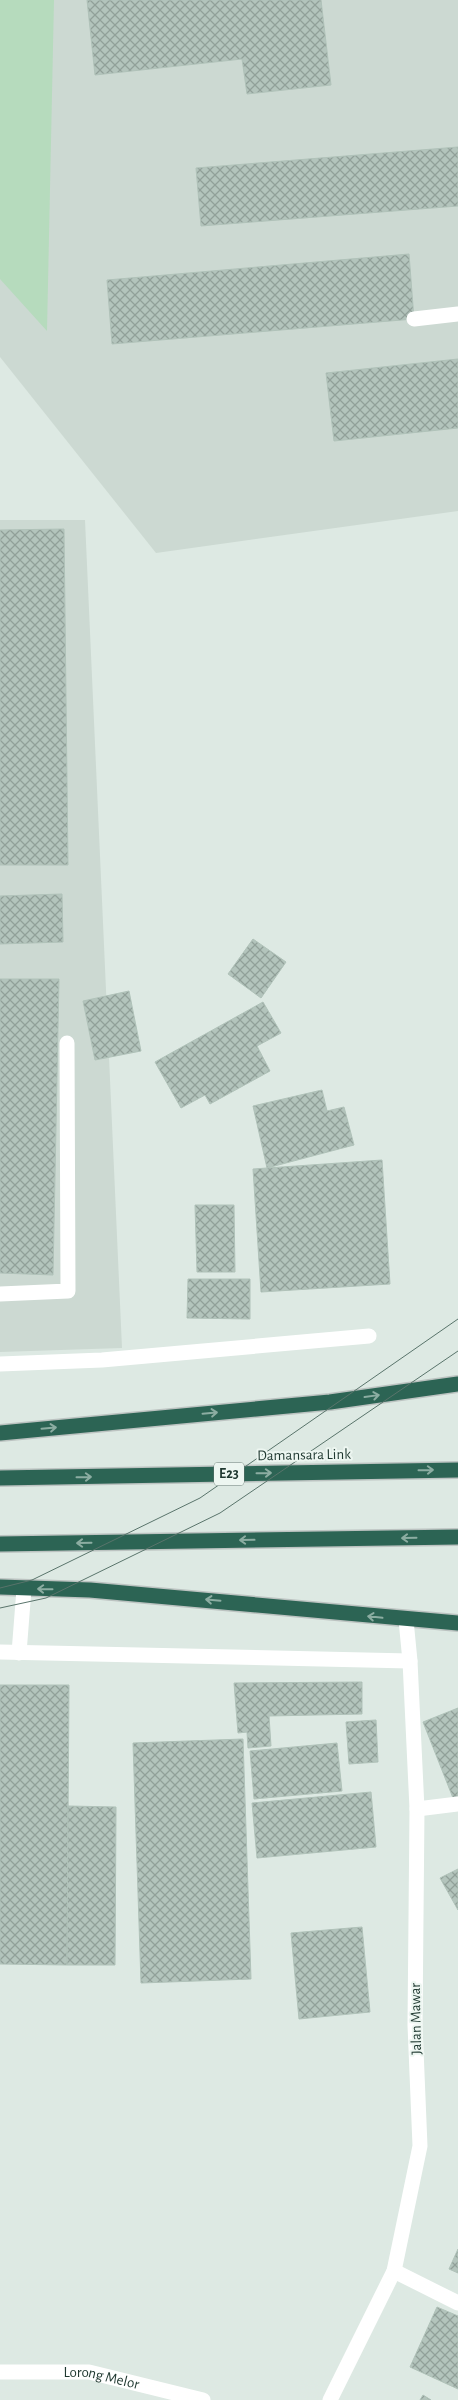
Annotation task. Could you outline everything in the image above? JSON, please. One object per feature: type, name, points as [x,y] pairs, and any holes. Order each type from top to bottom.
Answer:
[{"type":"highway","points":[[0,1433],[330,1402],[458,1384]]},
{"type":"highway","name":"Damansara Link","points":[[0,1478],[458,1470]]},
{"type":"highway","points":[[0,1544],[458,1537]]},
{"type":"highway","points":[[0,1587],[100,1591],[259,1604],[458,1624]]},
{"type":"street","points":[[414,319],[458,314]]},
{"type":"street","points":[[0,1294],[68,1291],[67,1043]]},
{"type":"street","points":[[0,1364],[92,1361],[369,1336]]},
{"type":"street","points":[[19,1653],[24,1589]]},
{"type":"street","name":"Jalan Mawar","points":[[330,2400],[394,2271],[420,2146],[415,2025],[417,1809],[410,1661],[406,1620]]},
{"type":"street","points":[[0,1652],[410,1661]]},
{"type":"street","points":[[417,1809],[458,1804]]},
{"type":"street","points":[[394,2271],[458,2303]]},
{"type":"street","name":"Lorong Melor","points":[[0,2372],[88,2372],[203,2400]]},
{"type":"shaded area","points":[[0,0],[458,0],[458,511],[156,553],[0,357]]},
{"type":"shaded area","points":[[0,520],[85,520],[122,1348],[0,1352]]},
{"type":"green space","points":[[0,0],[54,0],[47,331],[0,279]]},
{"type":"building","points":[[87,0],[321,0],[331,85],[247,94],[242,59],[95,75]]},
{"type":"building","points":[[458,147],[458,206],[201,226],[196,168]]},
{"type":"building","points":[[409,254],[414,319],[112,344],[107,280]]},
{"type":"building","points":[[458,359],[458,428],[334,441],[326,373]]},
{"type":"building","points":[[64,529],[68,865],[0,865],[0,530]]},
{"type":"building","points":[[62,894],[63,942],[0,944],[0,896]]},
{"type":"building","points":[[253,939],[286,962],[261,998],[228,974]]},
{"type":"building","points":[[0,979],[59,979],[53,1275],[0,1273]]},
{"type":"building","points":[[129,991],[141,1051],[95,1060],[83,1001]]},
{"type":"building","points":[[263,1002],[281,1033],[257,1046],[270,1071],[210,1104],[205,1095],[181,1108],[155,1062]]},
{"type":"building","points":[[322,1090],[327,1111],[344,1107],[354,1145],[267,1168],[253,1106]]},
{"type":"building","points":[[382,1160],[390,1284],[261,1292],[253,1169]]},
{"type":"building","points":[[195,1205],[234,1205],[235,1272],[197,1272]]},
{"type":"building","points":[[188,1279],[250,1279],[250,1319],[187,1318]]},
{"type":"building","points":[[362,1682],[362,1714],[269,1716],[271,1746],[248,1748],[247,1732],[238,1733],[234,1683]]},
{"type":"building","points":[[0,1685],[69,1685],[67,1965],[0,1964]]},
{"type":"building","points":[[458,1708],[458,1796],[453,1798],[423,1722]]},
{"type":"building","points":[[376,1720],[378,1762],[349,1764],[346,1722]]},
{"type":"building","points":[[243,1739],[251,1979],[141,1983],[133,1743]]},
{"type":"building","points":[[337,1743],[342,1791],[254,1799],[250,1751]]},
{"type":"building","points":[[371,1792],[376,1847],[257,1858],[252,1803]]},
{"type":"building","points":[[68,1806],[116,1807],[115,1965],[67,1965]]},
{"type":"building","points":[[458,1869],[458,1910],[440,1878]]},
{"type":"building","points":[[362,1927],[370,2012],[299,2019],[291,1933]]},
{"type":"building","points":[[458,2249],[458,2273],[449,2269]]},
{"type":"building","points":[[437,2307],[458,2316],[458,2389],[410,2367]]},
{"type":"building","points":[[423,2395],[431,2400],[420,2400]]},
{"type":"tram line","points":[[0,1588],[32,1580],[200,1498],[458,1319]]},
{"type":"tram line","points":[[0,1608],[46,1598],[220,1513],[458,1351]]}]
